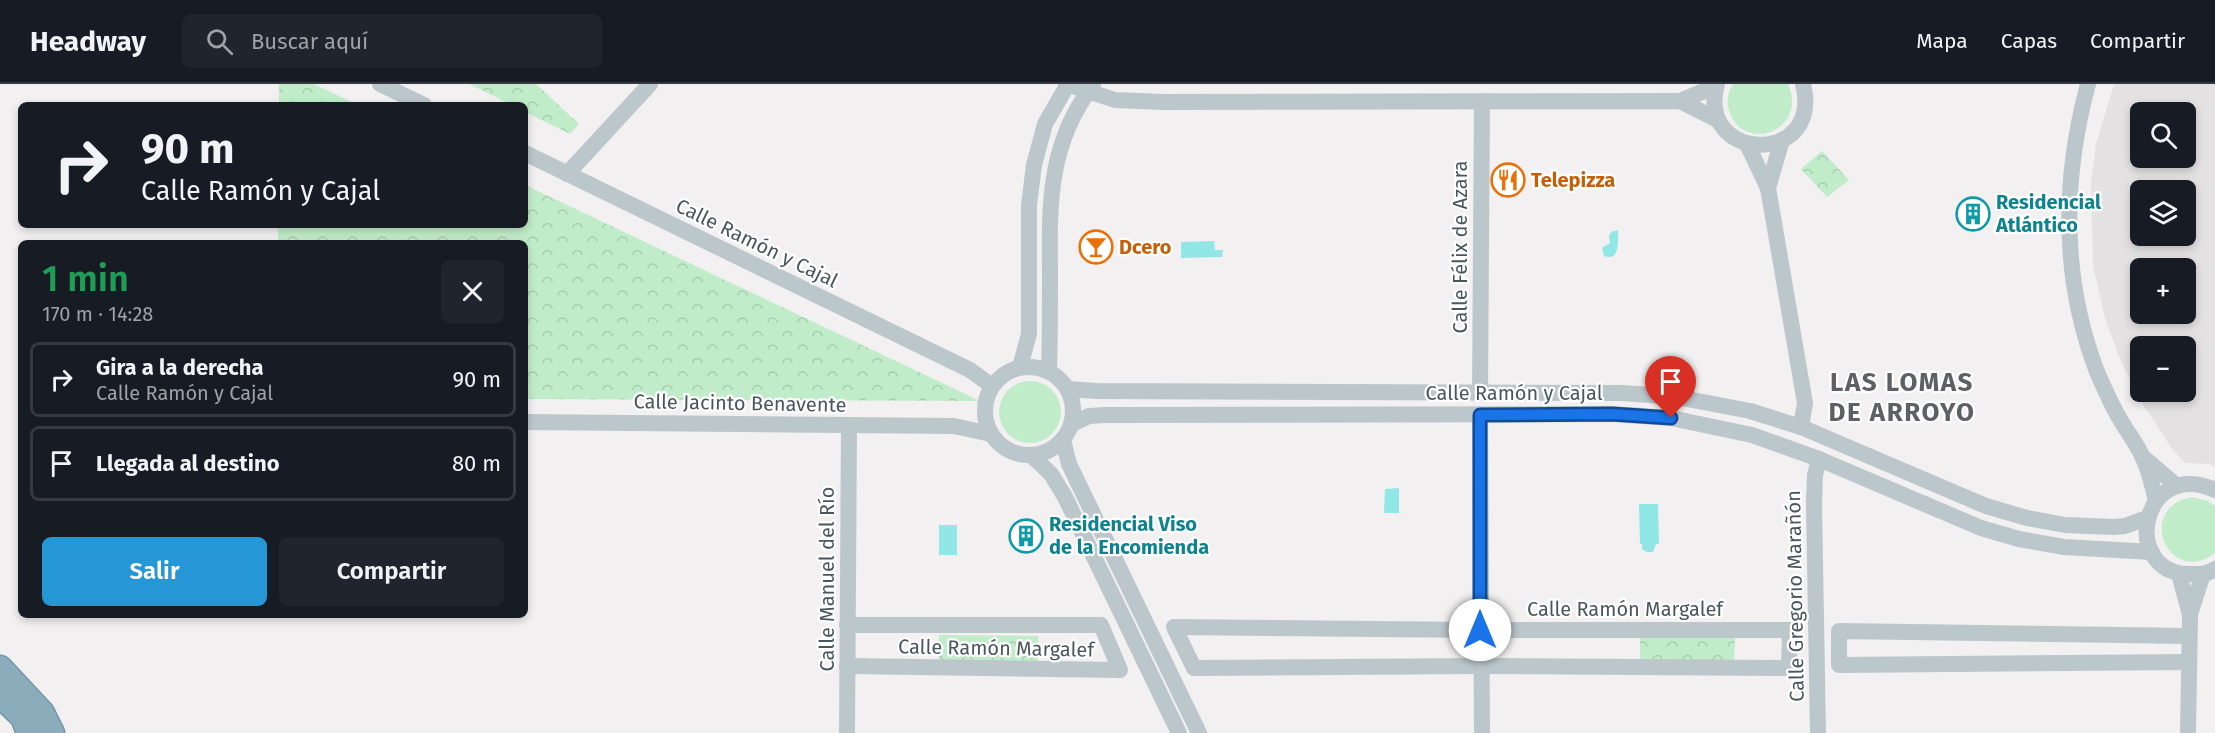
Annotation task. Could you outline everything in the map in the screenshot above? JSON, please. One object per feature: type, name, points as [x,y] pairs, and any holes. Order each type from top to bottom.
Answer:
[{"type":"highway","points":[[0,668],[42,713],[52,733]]},
{"type":"highway","points":[[0,695],[23,717],[29,733]]},
{"type":"street","points":[[380,84],[418,102]]},
{"type":"street","points":[[567,174],[651,84]]},
{"type":"street","points":[[1020,368],[1029,334],[1029,205],[1034,165],[1045,124],[1067,84],[1090,88],[1115,100],[1163,102],[1680,101],[1717,85],[1715,108],[1718,120],[1725,130],[1735,139],[1747,144],[1765,146],[1782,140],[1801,122],[1806,96],[1803,84]]},
{"type":"street","points":[[2088,84],[2071,163],[2068,197],[2069,249],[2080,317],[2097,372],[2119,418],[2143,457],[2156,500]]},
{"type":"street","points":[[1050,371],[1049,203],[1054,169],[1064,137],[1090,88]]},
{"type":"street","name":"Calle Félix de Azara","points":[[1480,393],[1482,101]]},
{"type":"street","points":[[1680,101],[1718,120]]},
{"type":"street","points":[[1768,188],[1782,140]]},
{"type":"street","points":[[1747,144],[1768,188],[1805,403],[1801,427]]},
{"type":"street","name":"Calle Ramón y Cajal","points":[[528,154],[970,370],[997,381]]},
{"type":"street","points":[[1032,456],[1054,448],[1063,440],[1072,424],[1074,409],[1068,389],[1060,379],[1050,371],[1035,367],[1020,368],[997,381],[986,400],[985,414],[991,434],[1009,451],[1032,456],[1051,474],[1065,497],[1179,733]]},
{"type":"street","name":"Calle Ramón y Cajal","points":[[1068,389],[1622,393],[1677,397],[1750,411],[1801,427],[1986,506],[2027,518],[2065,525],[2114,527],[2125,526],[2147,518]]},
{"type":"street","name":"Calle Jacinto Benavente","points":[[954,426],[985,414]]},
{"type":"street","name":"Calle Ramón y Cajal","points":[[1072,424],[1089,416],[1105,415],[1612,414],[1671,418],[1752,435],[1819,459],[1981,528],[2019,539],[2064,548],[2152,552]]},
{"type":"street","points":[[1480,415],[1482,733]]},
{"type":"street","name":"Calle Jacinto Benavente","points":[[528,422],[954,426],[991,434]]},
{"type":"street","name":"Calle Manuel del Río","points":[[847,733],[849,425]]},
{"type":"street","points":[[1063,440],[1069,464],[1199,733]]},
{"type":"street","points":[[2143,457],[2177,486]]},
{"type":"street","name":"Calle Gregorio Marañón","points":[[1818,733],[1814,503],[1815,475],[1819,459]]},
{"type":"street","points":[[2212,571],[2179,574],[2163,566],[2152,552],[2146,537],[2147,518],[2156,500],[2177,486],[2191,483],[2215,490]]},
{"type":"street","points":[[2190,615],[2212,571]]},
{"type":"street","points":[[2179,574],[2190,615],[2188,733]]},
{"type":"street","name":"Calle Ramón Margalef","points":[[847,625],[1101,626],[1120,670],[847,666]]},
{"type":"street","name":"Calle Ramón Margalef","points":[[1111,648],[1183,648],[1174,627],[1790,630],[1789,652]]},
{"type":"street","points":[[2189,636],[1839,631],[1838,652],[1839,665],[2189,662]]},
{"type":"street","points":[[1183,648],[1194,668],[1481,666],[1789,668],[1789,652],[1838,652]]},
{"type":"shaded area","points":[[2114,84],[2215,84],[2215,467],[2209,464],[2185,463],[2172,449],[2142,402],[2196,402],[2196,336],[2130,336],[2130,380],[2118,354],[2105,318],[2093,266],[2091,184],[2096,144]]},
{"type":"green space","points":[[279,84],[314,84],[352,102],[279,102]]},
{"type":"green space","points":[[469,84],[536,84],[579,124],[570,134],[528,113],[528,102],[506,102]]},
{"type":"green space","points":[[1733,84],[1788,84],[1792,100],[1790,114],[1783,124],[1772,131],[1760,134],[1748,132],[1737,124],[1729,111],[1728,97]]},
{"type":"green space","points":[[1822,151],[1849,180],[1827,197],[1801,169]]},
{"type":"green space","points":[[528,186],[980,401],[528,399],[528,240],[278,240],[278,228],[528,228]]},
{"type":"green space","points":[[1030,381],[1052,390],[1061,412],[1052,434],[1030,443],[1008,434],[999,412],[1008,390]]},
{"type":"green space","points":[[2192,497],[2208,501],[2215,506],[2215,553],[2198,561],[2184,561],[2172,554],[2165,542],[2162,529],[2165,515],[2174,504]]},
{"type":"green space","points":[[939,635],[1038,636],[1038,662],[939,661]]},
{"type":"green space","points":[[1640,638],[1735,638],[1734,665],[1640,666]]},
{"type":"water","points":[[1618,230],[1618,245],[1615,253],[1613,256],[1604,256],[1602,248],[1610,243],[1611,232]]},
{"type":"water","points":[[1214,241],[1215,250],[1223,250],[1222,257],[1181,258],[1181,242]]},
{"type":"water","points":[[1399,488],[1399,513],[1384,513],[1385,489]]},
{"type":"water","points":[[1639,504],[1658,504],[1659,544],[1656,544],[1653,552],[1642,549],[1642,544],[1640,544]]},
{"type":"water","points":[[939,525],[957,525],[957,555],[939,555]]},
{"type":"place","name":"Telepizza","points":[[1508,180]]},
{"type":"place","name":"Residencial Atlántico","points":[[1973,214]]},
{"type":"place","name":"Dcero","points":[[1096,247]]},
{"type":"place","name":"Residencial Viso de la Encomienda","points":[[1026,536]]},
{"type":"district","name":"LAS LOMAS DE ARROYO","points":[[1902,397]]},
{"type":"route","points":[[1480,630],[1480,415],[1612,414],[1671,418]]}]
